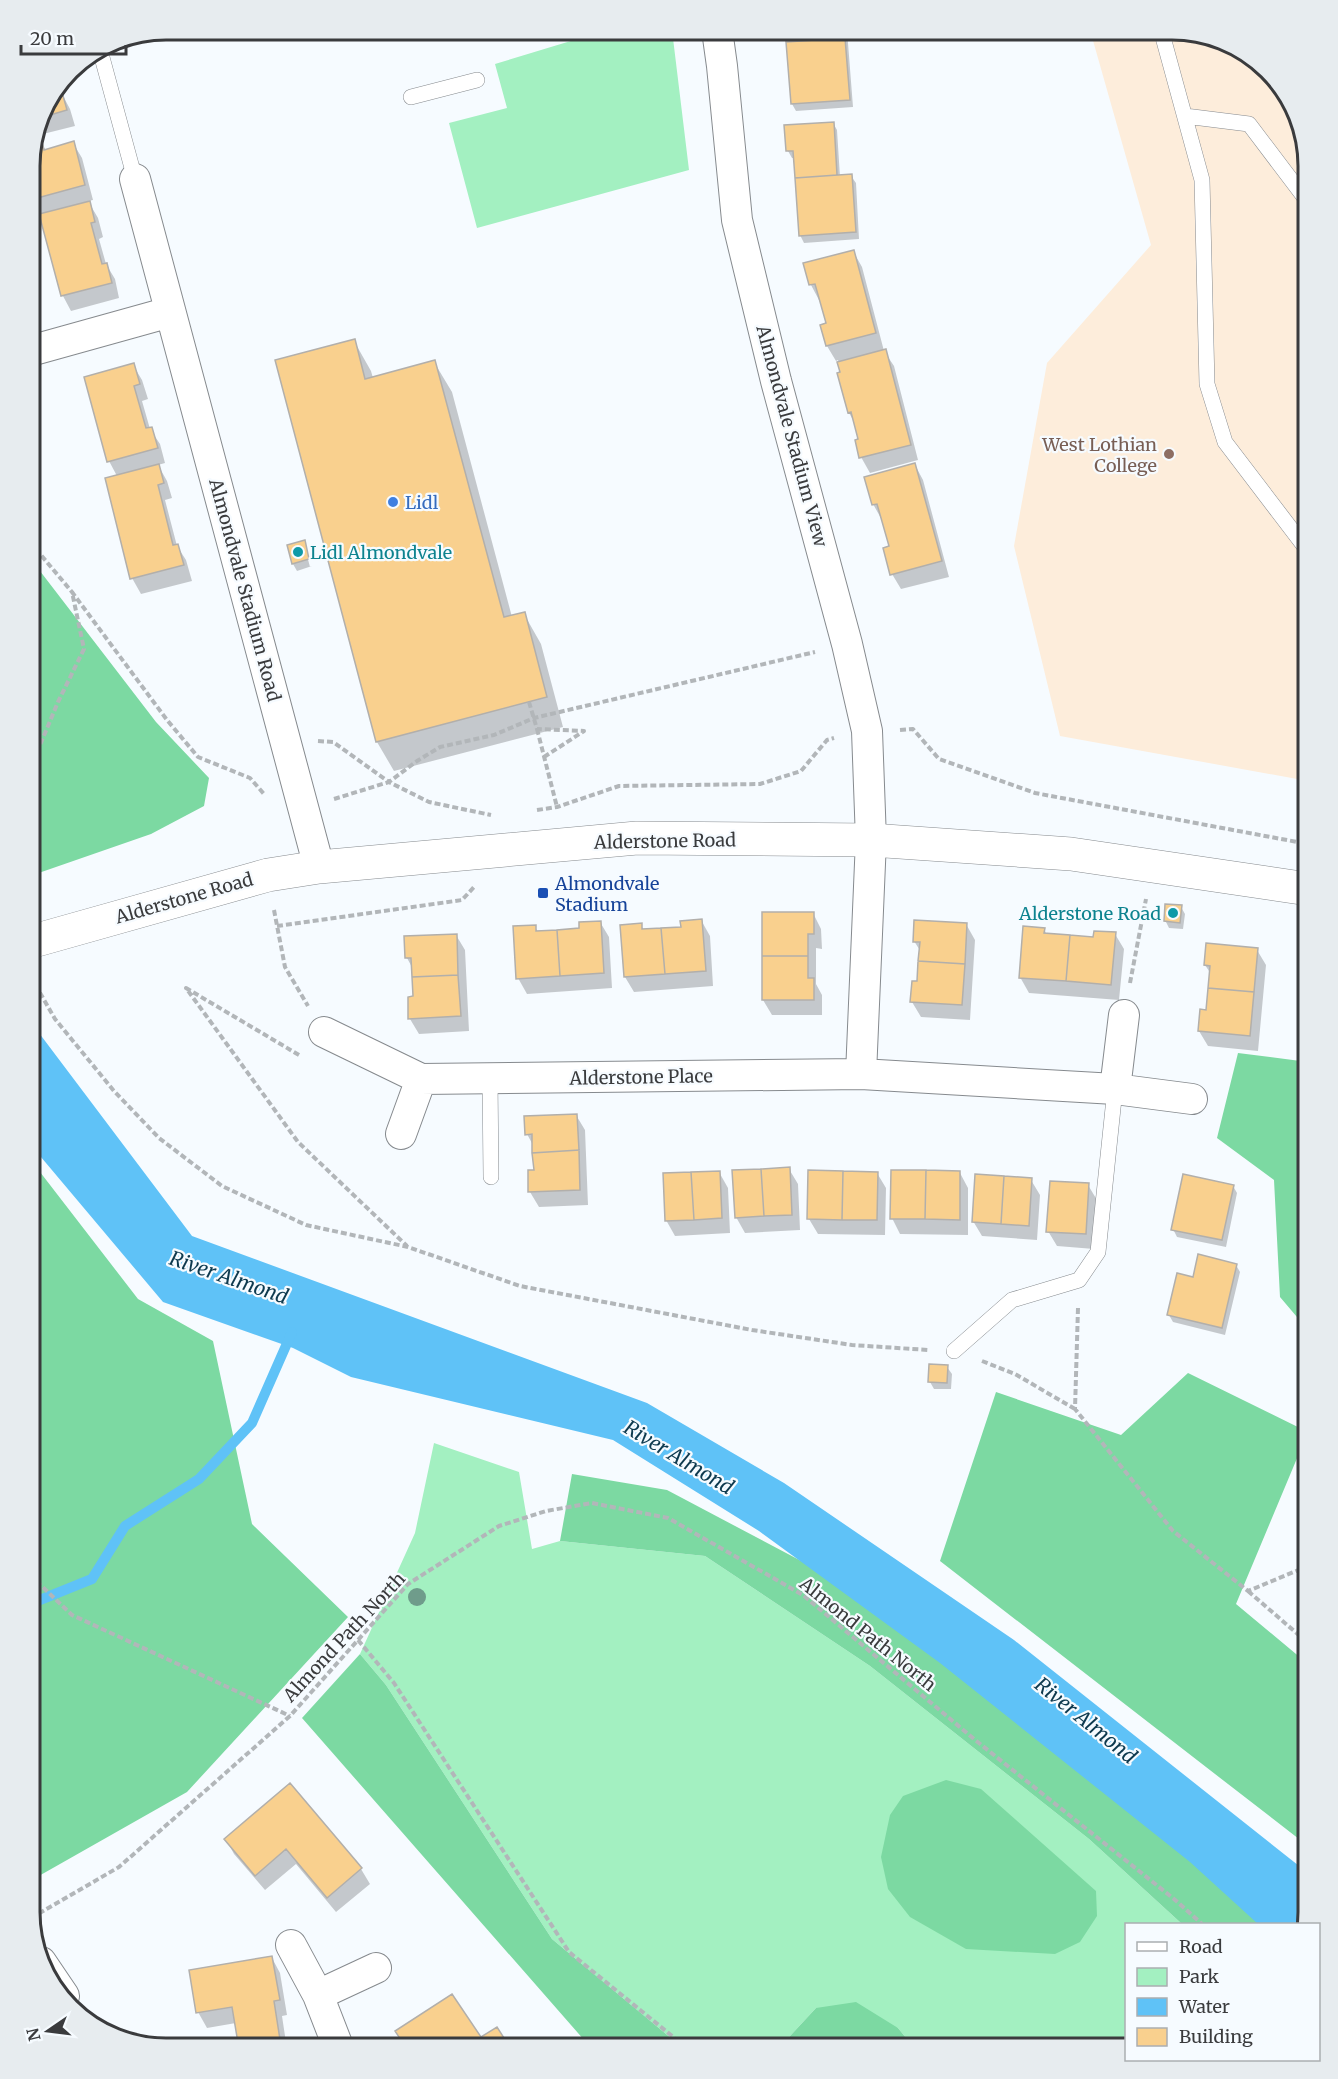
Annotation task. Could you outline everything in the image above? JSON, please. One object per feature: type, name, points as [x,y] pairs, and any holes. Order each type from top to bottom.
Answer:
[{"type":"street","name":"Almondvale Stadium View","points":[[718,41],[737,220],[779,393],[847,644],[867,731],[871,840]]},
{"type":"street","name":"Almondvale Stadium Road","points":[[135,179],[319,867]]},
{"type":"street","points":[[41,348],[170,312]]},
{"type":"street","name":"Alderstone Road","points":[[41,939],[268,875],[319,867],[637,838],[871,840],[1071,854],[1298,888]]},
{"type":"street","points":[[861,1074],[871,840]]},
{"type":"street","points":[[1115,1089],[1124,1015]]},
{"type":"street","name":"Alderstone Place","points":[[324,1032],[421,1079],[861,1074],[1115,1089],[1192,1099]]},
{"type":"street","points":[[401,1134],[421,1079]]},
{"type":"street","points":[[291,1945],[318,1995],[335,2038]]},
{"type":"street","points":[[318,1995],[376,1968]]},
{"type":"lane","points":[[1164,41],[1202,180],[1207,384],[1225,442],[1298,538]]},
{"type":"lane","name":"Almondvale Stadium Road","points":[[102,58],[135,179]]},
{"type":"lane","points":[[411,97],[477,81]]},
{"type":"lane","points":[[1185,116],[1249,124],[1298,189]]},
{"type":"lane","points":[[490,1078],[491,1177]]},
{"type":"lane","points":[[954,1351],[1012,1300],[1079,1281],[1098,1252],[1115,1089]]},
{"type":"path","points":[[41,555],[72,591],[167,720],[198,757],[250,778],[272,802],[302,803],[340,798],[389,782],[440,747],[494,735],[534,718],[847,644]]},
{"type":"path","points":[[41,743],[84,649],[72,591]]},
{"type":"path","points":[[530,702],[557,807]]},
{"type":"path","points":[[537,729],[584,731],[544,757]]},
{"type":"path","points":[[526,811],[557,807],[619,786],[760,784],[801,771],[828,740],[867,731],[913,729],[939,759],[1035,793],[1298,841]]},
{"type":"path","points":[[285,738],[333,742],[389,782],[429,802],[495,816]]},
{"type":"path","points":[[277,926],[462,900],[510,850]]},
{"type":"path","points":[[1124,1015],[1153,866]]},
{"type":"path","points":[[268,875],[285,967],[324,1032]]},
{"type":"path","points":[[303,1058],[186,988],[298,1143],[408,1247]]},
{"type":"path","points":[[41,994],[55,1019],[114,1091],[159,1138],[222,1186],[306,1225],[408,1247],[520,1286],[752,1330],[852,1345],[954,1351],[1015,1374],[1075,1409],[1173,1532],[1248,1591],[1298,1634]]},
{"type":"path","points":[[1075,1409],[1079,1281]]},
{"type":"path","name":"Almond Path North","points":[[40,1913],[119,1867],[290,1716],[408,1584],[499,1526],[546,1511],[592,1503],[668,1518],[803,1595],[974,1739],[1202,1923]]},
{"type":"path","points":[[1248,1591],[1298,1570]]},
{"type":"path","points":[[40,1585],[72,1615],[290,1716]]},
{"type":"path","points":[[358,1640],[394,1683],[569,1952],[675,2038]]},
{"type":"shaded area","name":"West Lothian College","points":[[1093,41],[1180,41],[1212,47],[1227,53],[1255,72],[1272,90],[1281,103],[1293,134],[1298,166],[1298,779],[1060,736],[1014,546],[1047,363],[1151,245]]},
{"type":"green space","points":[[573,40],[673,41],[689,170],[477,228],[449,123],[507,108],[495,64]]},
{"type":"green space","points":[[41,572],[156,722],[209,778],[204,806],[151,834],[41,872]]},
{"type":"green space","points":[[1238,1053],[1298,1061],[1298,1318],[1280,1297],[1274,1180],[1217,1138]]},
{"type":"green space","points":[[40,1173],[138,1299],[213,1341],[252,1524],[348,1617],[187,1792],[40,1875]]},
{"type":"green space","points":[[1188,1373],[1298,1427],[1298,1456],[1236,1604],[1298,1656],[1298,1838],[940,1561],[996,1392],[1121,1435]]},
{"type":"green space","points":[[434,1443],[519,1472],[532,1549],[560,1541],[705,1556],[870,1666],[1089,1839],[1181,1923],[1125,1923],[1125,2038],[906,2038],[898,2028],[816,2008],[788,2038],[671,2038],[552,1939],[386,1685],[360,1654],[415,1533]]},
{"type":"green space","points":[[572,1474],[667,1490],[892,1609],[1287,1923],[1181,1923],[1089,1839],[870,1666],[705,1556],[560,1541]]},
{"type":"green space","points":[[360,1654],[386,1685],[552,1939],[671,2038],[582,2038],[302,1718]]},
{"type":"green space","points":[[946,1780],[981,1789],[1096,1891],[1097,1916],[1080,1942],[1055,1954],[966,1949],[910,1917],[888,1889],[881,1857],[890,1815],[903,1796]]},
{"type":"green space","points":[[856,2002],[898,2028],[906,2038],[788,2038],[816,2008]]},
{"type":"water","name":"River Almond","points":[[41,1035],[192,1236],[647,1403],[784,1483],[1014,1640],[1298,1865],[1297,1923],[1257,1923],[1190,1862],[940,1663],[759,1531],[613,1440],[351,1377],[293,1348],[163,1302],[40,1156]]},
{"type":"building","points":[[845,41],[850,100],[791,104],[786,42]]},
{"type":"building","points":[[63,95],[67,110],[51,115]]},
{"type":"building","points":[[834,122],[837,175],[795,178],[793,151],[786,151],[784,125]]},
{"type":"building","points":[[74,141],[85,185],[41,197],[43,145],[44,150]]},
{"type":"building","points":[[852,174],[856,232],[799,236],[795,178]]},
{"type":"building","points":[[90,201],[95,222],[91,223],[102,264],[107,263],[112,283],[61,296],[41,221],[41,213]]},
{"type":"building","points":[[854,250],[876,333],[826,346],[820,325],[826,323],[815,284],[809,285],[803,263]]},
{"type":"building","name":"Lidl","points":[[355,339],[365,379],[435,360],[504,617],[525,612],[547,697],[376,742],[275,360]]},
{"type":"building","points":[[886,349],[911,445],[859,458],[855,440],[858,439],[837,373],[840,372],[837,362]]},
{"type":"building","points":[[134,363],[140,384],[134,386],[146,428],[152,427],[158,448],[107,462],[84,377]]},
{"type":"building","points":[[915,463],[942,561],[890,575],[883,548],[889,546],[877,504],[872,505],[864,477]]},
{"type":"building","points":[[159,464],[164,483],[158,485],[173,545],[178,544],[184,565],[130,579],[105,478]]},
{"type":"building","name":"Lidl Almondvale","points":[[305,540],[309,559],[292,564],[287,545]]},
{"type":"building","name":"Alderstone Road","points":[[1165,904],[1182,905],[1180,923],[1164,921]]},
{"type":"building","points":[[762,912],[814,912],[814,934],[808,934],[808,956],[762,956]]},
{"type":"building","points":[[702,919],[706,971],[665,974],[661,928],[681,927],[680,921]]},
{"type":"building","points":[[914,920],[967,923],[965,964],[918,961],[920,942],[913,942]]},
{"type":"building","points":[[601,921],[604,973],[560,976],[557,930],[579,928],[579,922]]},
{"type":"building","points":[[642,923],[642,929],[661,928],[665,974],[624,977],[620,925]]},
{"type":"building","points":[[536,925],[536,931],[557,930],[560,976],[516,979],[513,926]]},
{"type":"building","points":[[1023,926],[1045,928],[1044,933],[1070,935],[1066,981],[1019,978]]},
{"type":"building","points":[[1094,931],[1116,932],[1111,985],[1066,981],[1070,935],[1093,937]]},
{"type":"building","points":[[457,934],[458,975],[412,977],[411,958],[405,958],[404,936]]},
{"type":"building","points":[[1206,943],[1258,948],[1254,992],[1208,988],[1210,966],[1204,965]]},
{"type":"building","points":[[762,956],[808,956],[808,978],[814,978],[814,1000],[762,1000]]},
{"type":"building","points":[[918,961],[965,964],[962,1005],[910,1002],[912,981],[917,981]]},
{"type":"building","points":[[458,975],[461,1016],[408,1019],[408,997],[413,996],[412,977]]},
{"type":"building","points":[[1208,988],[1254,992],[1250,1036],[1198,1031],[1200,1009],[1206,1010]]},
{"type":"building","points":[[577,1114],[579,1150],[532,1153],[532,1134],[525,1135],[524,1116]]},
{"type":"building","points":[[579,1150],[580,1190],[528,1192],[528,1170],[534,1170],[532,1153]]},
{"type":"building","points":[[790,1167],[792,1215],[764,1216],[761,1169]]},
{"type":"building","points":[[761,1169],[764,1216],[735,1218],[732,1170]]},
{"type":"building","points":[[808,1170],[843,1171],[842,1220],[807,1219]]},
{"type":"building","points":[[891,1170],[926,1170],[925,1219],[890,1219]]},
{"type":"building","points":[[926,1170],[960,1171],[960,1220],[925,1219]]},
{"type":"building","points":[[720,1171],[722,1218],[694,1220],[691,1172]]},
{"type":"building","points":[[843,1171],[878,1172],[877,1220],[842,1220]]},
{"type":"building","points":[[691,1172],[694,1220],[665,1221],[663,1173]]},
{"type":"building","points":[[975,1174],[1004,1176],[1001,1224],[972,1222]]},
{"type":"building","points":[[1183,1174],[1234,1185],[1222,1240],[1171,1230]]},
{"type":"building","points":[[1004,1176],[1032,1178],[1029,1226],[1001,1224]]},
{"type":"building","points":[[1050,1181],[1089,1183],[1086,1234],[1046,1232]]},
{"type":"building","points":[[1198,1254],[1237,1264],[1222,1328],[1167,1315],[1177,1273],[1193,1277]]},
{"type":"building","points":[[929,1364],[948,1365],[947,1383],[928,1382]]},
{"type":"building","points":[[290,1783],[362,1868],[327,1898],[286,1849],[255,1876],[224,1839]]},
{"type":"building","points":[[272,1956],[280,2000],[274,2001],[280,2038],[237,2038],[232,2007],[196,2013],[189,1970]]},
{"type":"building","points":[[452,1994],[481,2037],[497,2027],[504,2038],[400,2038],[395,2031]]},
{"type":"waterway","points":[[40,1600],[92,1579],[125,1526],[199,1479],[252,1423],[292,1332]]},
{"type":"place","name":"West Lothian College","points":[[1169,454]]},
{"type":"place","name":"Lidl","points":[[393,502]]},
{"type":"place","name":"Lidl Almondvale","points":[[298,552]]},
{"type":"place","name":"Almondvale Stadium","points":[[543,893]]},
{"type":"place","name":"Alderstone Road","points":[[1173,913]]}]
